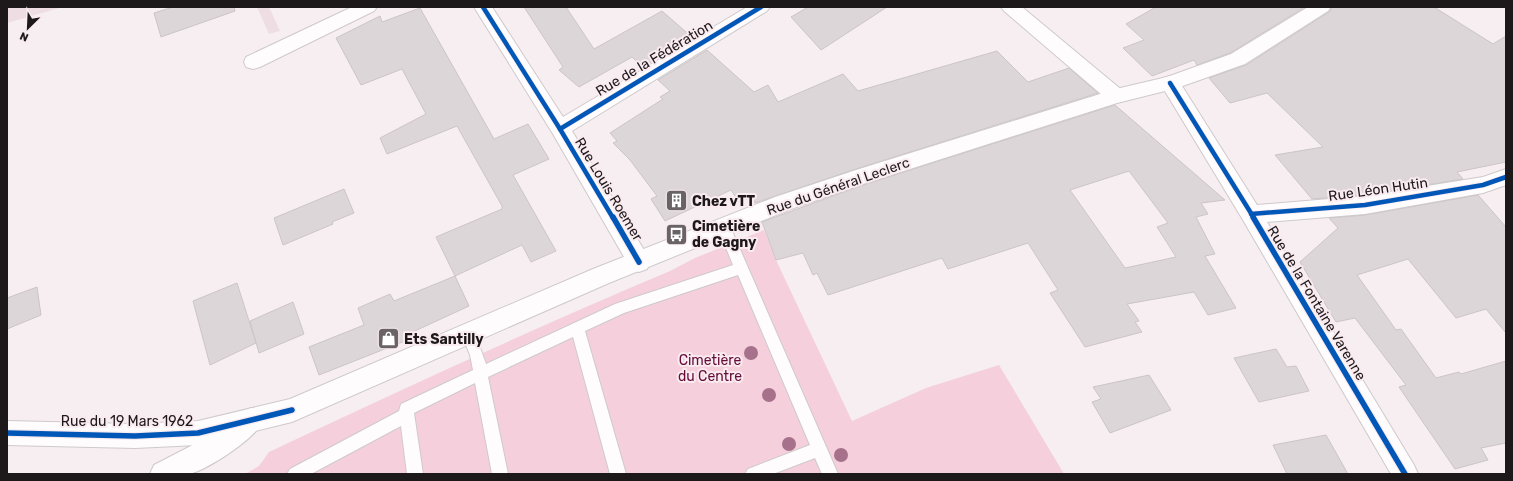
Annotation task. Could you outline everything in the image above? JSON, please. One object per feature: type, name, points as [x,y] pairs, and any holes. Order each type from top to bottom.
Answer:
[{"type":"street","points":[[253,62],[368,7]]},
{"type":"street","name":"Rue Louis Roemer","points":[[483,7],[560,129],[639,262]]},
{"type":"street","name":"Rue de la Fédération","points":[[560,129],[761,7]]},
{"type":"street","points":[[1010,7],[1116,96]]},
{"type":"street","name":"Rue du Général Leclerc","points":[[292,410],[469,335],[600,276],[639,262],[783,203],[856,178],[1116,96],[1170,83],[1238,59],[1322,7]]},
{"type":"street","name":"Rue de la Fontaine Varenne","points":[[1170,83],[1251,214],[1405,474]]},
{"type":"street","name":"Rue Léon Hutin","points":[[1251,214],[1365,205],[1482,185],[1506,177]]},
{"type":"street","name":"Rue du 19 Mars 1962","points":[[7,433],[135,436],[198,433],[292,410]]},
{"type":"street","points":[[163,474],[225,442],[251,420]]},
{"type":"lane","points":[[724,228],[830,474]]},
{"type":"lane","points":[[415,474],[406,409],[620,308],[742,268]]},
{"type":"lane","points":[[577,327],[618,474]]},
{"type":"lane","points":[[469,335],[477,355],[500,474]]},
{"type":"lane","points":[[295,474],[407,415]]},
{"type":"lane","points":[[753,474],[819,448]]},
{"type":"shaded area","points":[[7,7],[63,7],[7,23]]},
{"type":"shaded area","points":[[257,7],[269,7],[280,31],[269,34]]},
{"type":"green space","name":"Cimetière du Centre","points":[[764,230],[776,260],[852,421],[926,388],[999,365],[1064,474],[245,474],[259,466],[269,452],[319,428],[519,337],[670,271],[695,258]]},
{"type":"building","points":[[173,7],[234,7],[235,11],[161,37],[154,13]]},
{"type":"building","points":[[524,7],[566,7],[594,49],[662,11],[693,38],[643,67],[632,57],[579,87],[559,70],[563,67]]},
{"type":"building","points":[[808,7],[887,7],[821,50],[791,17]]},
{"type":"building","points":[[1156,7],[1305,7],[1230,53],[1197,65],[1194,60],[1152,76],[1123,48],[1144,40],[1126,24]]},
{"type":"building","points":[[1332,7],[1434,7],[1493,44],[1506,36],[1506,162],[1457,172],[1463,179],[1365,195],[1312,199],[1275,155],[1323,147],[1267,93],[1230,103],[1209,78],[1246,65],[1329,12]]},
{"type":"building","points":[[420,8],[494,139],[528,124],[549,159],[513,175],[556,251],[531,262],[522,245],[455,276],[436,237],[502,209],[502,206],[457,126],[387,154],[380,138],[426,114],[402,69],[361,85],[336,38],[380,16],[382,22]]},
{"type":"building","points":[[707,50],[754,92],[768,85],[778,102],[843,74],[858,91],[997,51],[1028,82],[1069,68],[1098,93],[856,169],[755,203],[752,197],[739,202],[731,190],[665,221],[651,199],[657,196],[630,160],[613,143],[617,141],[610,133],[663,99],[660,97],[670,91],[658,80]]},
{"type":"building","points":[[1115,105],[1225,200],[1201,203],[1208,214],[1196,217],[1215,254],[1205,256],[1236,308],[1208,315],[1194,292],[1127,304],[1139,321],[1135,322],[1142,332],[1085,347],[1050,293],[1058,290],[1028,243],[948,269],[942,258],[828,295],[817,273],[813,275],[803,253],[776,260],[762,222],[860,186]],"holes":[[[1129,171],[1168,223],[1157,227],[1176,257],[1125,268],[1070,190]]]},
{"type":"building","points":[[344,189],[354,213],[332,222],[333,224],[283,245],[274,218]]},
{"type":"building","points":[[1478,195],[1506,227],[1506,333],[1486,309],[1456,318],[1408,259],[1357,275],[1396,330],[1401,329],[1436,378],[1459,372],[1461,374],[1506,361],[1506,443],[1481,448],[1488,460],[1455,469],[1399,387],[1406,385],[1355,318],[1336,322],[1300,262],[1338,228],[1329,218],[1365,215]]},
{"type":"building","points":[[455,276],[469,306],[404,336],[405,341],[319,375],[309,347],[364,325],[358,308],[390,294],[394,301]]},
{"type":"building","points":[[237,283],[256,343],[210,365],[193,301]]},
{"type":"building","points":[[37,287],[41,315],[7,329],[7,298]]},
{"type":"building","points":[[293,302],[304,334],[259,353],[250,321]]},
{"type":"building","points":[[1276,349],[1287,367],[1296,366],[1309,391],[1259,402],[1234,358]]},
{"type":"building","points":[[1149,375],[1171,410],[1110,433],[1092,402],[1101,399],[1093,387]]},
{"type":"building","points":[[1326,435],[1348,474],[1287,474],[1273,445]]},
{"type":"cycle path","points":[[483,7],[560,129],[639,262]]},
{"type":"cycle path","points":[[560,129],[761,7]]},
{"type":"cycle path","points":[[1170,83],[1251,214],[1405,474]]},
{"type":"cycle path","points":[[1251,214],[1365,205],[1483,185],[1506,177]]},
{"type":"cycle path","points":[[7,433],[135,436],[198,433],[292,410]]},
{"type":"place","name":"Chez vTT","points":[[677,201]]},
{"type":"place","name":"Cimetière de Gagny","points":[[676,234]]},
{"type":"place","name":"Ets Santilly","points":[[389,339]]}]
